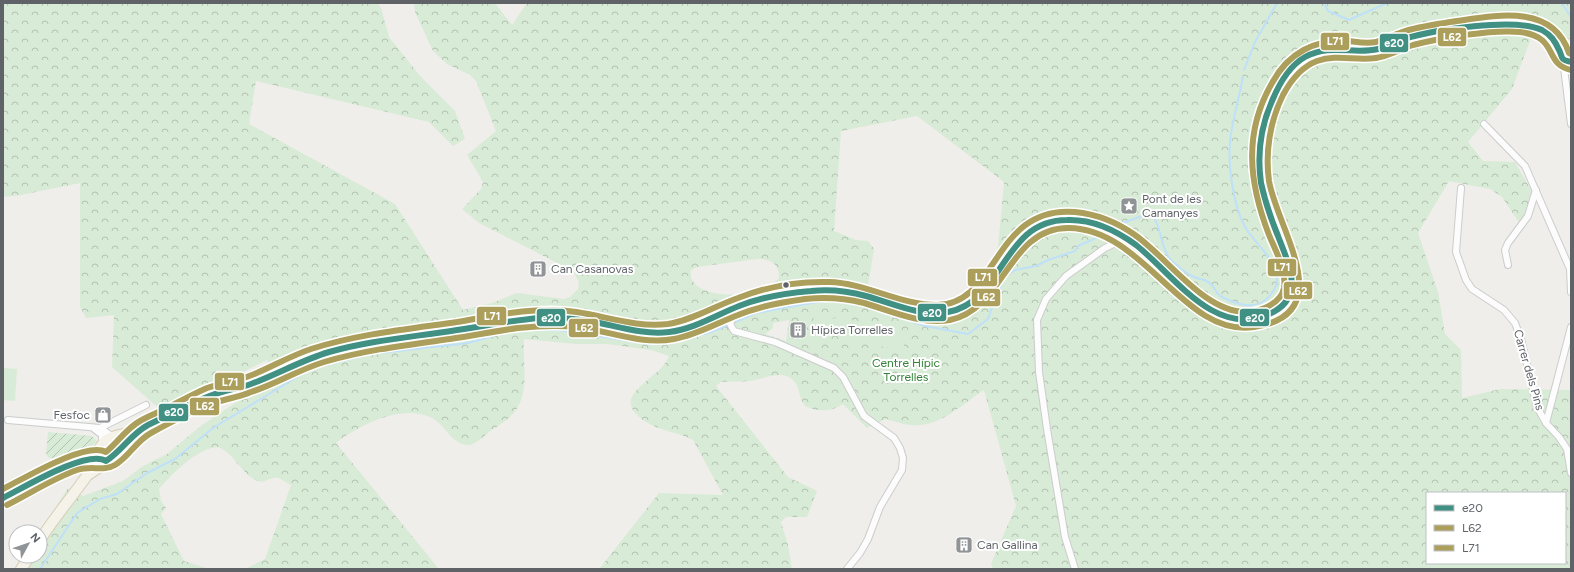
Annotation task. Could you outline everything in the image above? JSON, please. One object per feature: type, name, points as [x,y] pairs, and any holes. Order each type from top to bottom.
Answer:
[{"type":"main road","points":[[48,529],[114,436],[141,430],[209,396],[256,382],[310,358],[334,351],[410,336],[514,320],[540,318],[588,320],[641,332],[672,332],[694,326],[738,306],[768,297],[808,291],[838,290],[874,298],[922,312],[938,314],[952,312],[966,306],[978,296],[1013,246],[1028,232],[1037,226],[1051,221],[1066,219],[1085,222],[1113,231],[1126,238],[1138,247],[1176,284],[1209,308],[1241,320],[1269,315],[1281,308],[1288,301],[1292,291],[1293,280],[1292,271],[1276,231],[1261,182],[1260,149],[1267,112],[1281,83],[1295,64],[1319,51],[1339,49],[1373,50],[1418,36],[1496,23],[1523,24],[1533,27],[1555,38],[1567,53]]},
{"type":"main road","points":[[101,453],[120,453],[141,430]]},
{"type":"main road","points":[[114,436],[122,440],[124,447]]},
{"type":"street","points":[[1567,53],[1571,124]]},
{"type":"street","points":[[1484,124],[1525,166],[1570,268],[1571,292]]},
{"type":"street","name":"Carrer dels Pins","points":[[1461,188],[1456,252],[1466,280],[1472,289],[1504,310],[1515,323],[1521,339],[1537,407],[1546,423],[1559,437],[1567,449],[1571,473]]},
{"type":"street","points":[[1508,264],[1505,250],[1508,243],[1528,216],[1536,190]]},
{"type":"street","points":[[1075,569],[1065,537],[1045,414],[1039,372],[1037,320],[1046,299],[1066,276],[1105,248],[1126,238]]},
{"type":"street","points":[[768,297],[760,306],[738,314],[731,324],[738,332],[782,344],[834,368],[843,377],[864,416],[894,438],[900,448],[903,458],[902,470],[880,507],[868,539],[860,553],[846,569]]},
{"type":"street","points":[[1546,423],[1571,327]]},
{"type":"street","points":[[8,420],[100,428],[146,405]]},
{"type":"street","points":[[114,436],[111,426],[116,420]]},
{"type":"street","points":[[92,428],[102,435],[101,453]]},
{"type":"street","points":[[100,428],[114,436]]},
{"type":"street","points":[[3,498],[77,461],[101,453]]},
{"type":"street","points":[[77,461],[101,453]]},
{"type":"green space","name":"Centre Hípic Torrelles","points":[[3,3],[377,3],[381,8],[389,37],[421,77],[455,111],[465,139],[453,146],[429,122],[256,81],[249,124],[395,204],[463,310],[492,303],[517,293],[564,299],[570,297],[578,289],[579,282],[573,271],[479,223],[462,209],[481,189],[483,182],[467,155],[496,131],[476,81],[470,75],[447,64],[433,51],[415,12],[414,3],[495,3],[512,25],[527,3],[1571,3],[1571,44],[1531,38],[1512,89],[1468,142],[1483,161],[1515,162],[1535,197],[1522,227],[1502,197],[1490,189],[1449,181],[1418,233],[1438,292],[1445,334],[1461,350],[1462,398],[1500,389],[1571,390],[1571,569],[993,569],[991,564],[1016,506],[984,390],[950,414],[931,423],[910,425],[886,419],[867,428],[843,404],[829,410],[819,410],[805,406],[794,381],[784,375],[778,375],[749,381],[721,382],[716,386],[788,477],[817,491],[807,517],[786,517],[781,522],[788,545],[792,569],[599,569],[659,493],[723,495],[693,440],[651,425],[635,412],[631,404],[633,396],[639,388],[664,365],[669,356],[651,350],[607,344],[576,344],[524,339],[524,390],[517,409],[505,421],[473,444],[466,445],[457,442],[440,424],[432,418],[420,414],[408,413],[382,418],[369,423],[336,443],[439,569],[245,569],[265,559],[291,485],[281,479],[276,478],[261,482],[254,479],[244,471],[230,455],[218,447],[210,448],[194,457],[178,469],[159,489],[161,501],[166,508],[161,514],[184,561],[209,569],[17,569],[20,564],[48,564],[48,524],[45,524],[68,488],[83,496],[123,481],[143,466],[167,454],[202,425],[241,399],[274,381],[275,377],[267,360],[163,412],[112,367],[114,315],[86,318],[80,307],[80,183],[21,195],[3,197]],"holes":[[[917,116],[1004,182],[994,290],[982,305],[964,319],[946,322],[902,313],[868,286],[874,249],[868,241],[856,240],[834,231],[841,131]],[[762,259],[770,261],[775,265],[779,272],[779,277],[772,285],[760,290],[745,294],[713,293],[701,288],[693,281],[691,270],[697,267]],[[789,320],[786,341],[765,334],[773,328],[773,323]]]},
{"type":"green space","points":[[814,317],[828,319],[824,342],[810,340]]},
{"type":"green space","points":[[836,318],[842,320],[844,326],[842,332],[836,334],[830,332],[828,326],[830,320]]},
{"type":"green space","points":[[851,320],[906,332],[903,351],[846,339]]},
{"type":"green space","points":[[3,368],[17,369],[15,401],[3,400]]},
{"type":"green space","points":[[48,432],[92,436],[97,441],[88,450],[61,463],[59,458],[49,458],[46,454]]},
{"type":"waterway","points":[[1244,70],[1255,42],[1277,3]]},
{"type":"waterway","points":[[1324,3],[1328,11],[1349,20],[1387,3]]},
{"type":"waterway","points":[[1562,3],[1571,17]]},
{"type":"waterway","points":[[1114,226],[1152,214],[1158,225],[1164,248],[1170,259],[1178,267],[1196,278],[1210,283],[1220,296],[1228,300],[1248,305],[1254,305],[1266,300],[1274,289],[1277,281],[1274,266],[1244,225],[1234,196],[1232,184],[1230,142],[1243,77]]},
{"type":"waterway","points":[[733,323],[756,313],[828,300],[860,305],[925,326],[968,334],[988,319],[996,296],[1005,277],[1015,270],[1036,266],[1048,260],[1075,251],[1078,246],[1094,239],[1105,231]]},
{"type":"waterway","points":[[40,569],[77,513],[100,499],[117,494],[147,473],[175,459],[213,428],[312,368],[371,354],[468,343],[493,336],[497,332],[505,333],[520,330],[559,330],[648,344],[673,342],[708,333],[729,325]]},
{"type":"transit line","name":"L71","points":[[3,489],[70,456],[97,450],[106,452],[135,424],[207,388],[241,379],[311,349],[347,339],[537,310],[579,312],[639,324],[668,324],[686,319],[749,294],[782,286],[817,282],[843,283],[910,302],[923,304],[937,305],[957,300],[973,289],[1012,238],[1028,223],[1048,214],[1075,212],[1083,213],[1114,223],[1135,235],[1187,282],[1217,304],[1232,310],[1248,312],[1259,310],[1265,308],[1279,298],[1284,288],[1284,274],[1262,216],[1257,196],[1252,158],[1253,139],[1256,121],[1272,83],[1279,72],[1294,56],[1304,50],[1324,42],[1348,41],[1372,43],[1402,32],[1422,27],[1473,19],[1506,16],[1522,16],[1537,20],[1550,26],[1561,37],[1569,53],[1571,54]]},
{"type":"transit line","name":"e20","points":[[3,498],[55,471],[70,465],[85,460],[97,459],[106,461],[148,425],[200,400],[218,393],[251,384],[319,355],[361,344],[540,318],[575,319],[641,331],[660,333],[669,332],[696,325],[756,300],[783,294],[818,290],[832,290],[852,293],[927,313],[948,312],[967,305],[981,293],[1016,246],[1029,233],[1046,224],[1067,220],[1076,220],[1095,224],[1129,240],[1150,257],[1179,286],[1212,310],[1229,317],[1247,319],[1267,315],[1279,308],[1287,300],[1291,291],[1292,280],[1287,258],[1271,217],[1261,183],[1259,162],[1261,141],[1268,111],[1281,82],[1294,65],[1305,57],[1324,51],[1360,51],[1378,49],[1417,35],[1474,26],[1494,25],[1530,26],[1542,30],[1554,41],[1563,59],[1571,62]]},
{"type":"transit line","name":"L62","points":[[7,505],[68,473],[88,468],[111,467],[120,462],[146,436],[205,406],[260,389],[324,362],[371,351],[509,329],[540,326],[577,327],[637,339],[674,339],[699,332],[755,309],[779,303],[812,298],[849,300],[928,321],[950,320],[968,313],[983,301],[1019,254],[1032,240],[1049,231],[1069,228],[1096,233],[1120,245],[1185,301],[1206,316],[1229,326],[1254,327],[1280,319],[1294,305],[1299,288],[1297,267],[1291,245],[1274,201],[1269,181],[1268,148],[1275,115],[1283,95],[1289,84],[1301,70],[1317,61],[1324,59],[1376,58],[1413,45],[1437,40],[1481,33],[1509,31],[1533,35],[1541,39],[1557,62],[1562,67],[1571,70]]},
{"type":"place","name":"Pont de les Camanyes","points":[[1129,206]]},
{"type":"place","name":"Can Casanovas","points":[[538,269]]},
{"type":"place","name":"Hípica Torrelles","points":[[798,330]]},
{"type":"place","name":"Fesfoc","points":[[103,415]]},
{"type":"place","name":"Can Gallina","points":[[964,545]]}]
